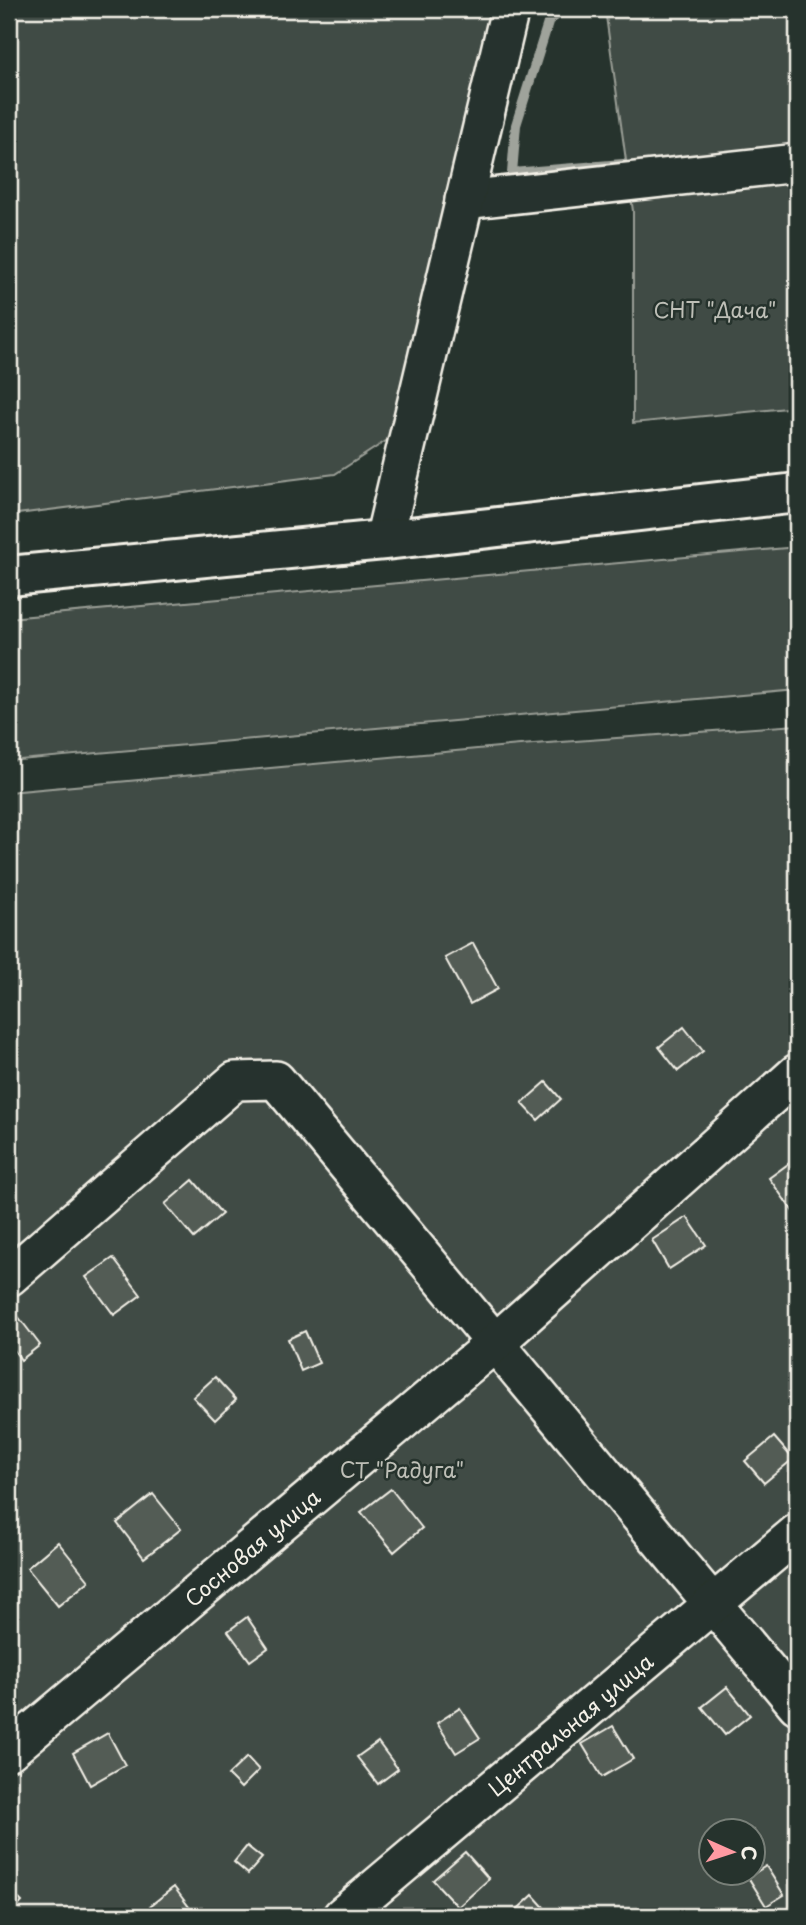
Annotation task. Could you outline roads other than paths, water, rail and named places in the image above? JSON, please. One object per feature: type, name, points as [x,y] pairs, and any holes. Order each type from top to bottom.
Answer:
[{"type":"main road","points":[[9,576],[384,540],[797,493]]},
{"type":"street","points":[[384,540],[510,9]]},
{"type":"street","points":[[464,200],[797,163]]},
{"type":"street","name":"Сосновая улица","points":[[9,1751],[495,1343],[797,1073]]},
{"type":"street","points":[[9,1278],[235,1081],[276,1080],[797,1705]]},
{"type":"street","name":"Центральная улица","points":[[342,1916],[714,1606],[797,1533]]},
{"type":"waterway","points":[[566,9],[549,20],[516,125],[512,173],[623,164]]},
{"type":"park label","name":"СНТ \"Дача\"","points":[[715,309]]},
{"type":"park label","name":"СТ \"Радуга\"","points":[[402,1469]]}]
